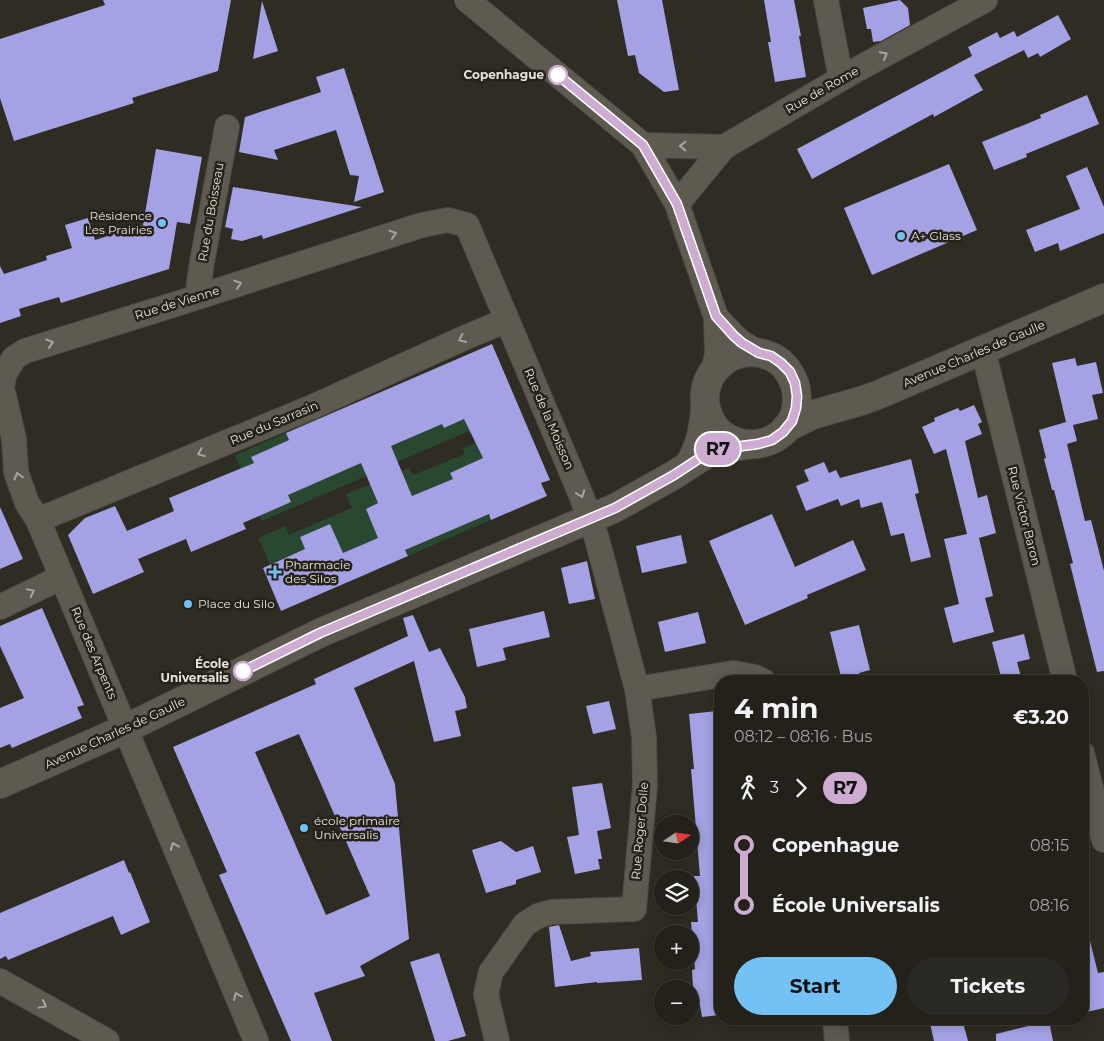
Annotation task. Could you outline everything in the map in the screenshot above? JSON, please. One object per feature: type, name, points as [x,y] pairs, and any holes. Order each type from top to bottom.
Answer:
[{"type":"street","points":[[826,0],[841,79]]},
{"type":"street","name":"Rue de Rome","points":[[677,204],[724,147],[841,79],[985,0]]},
{"type":"street","points":[[474,2],[643,145],[677,204],[716,316],[716,355],[712,374]]},
{"type":"street","name":"Rue du Boisseau","points":[[197,297],[227,126]]},
{"type":"street","points":[[643,145],[724,147]]},
{"type":"street","name":"Rue de Vienne","points":[[62,577],[38,520],[27,503],[16,472],[14,439],[2,388],[4,375],[14,358],[25,351],[422,225],[448,220],[466,225],[507,320]]},
{"type":"street","name":"Avenue Charles de Gaulle","points":[[786,428],[812,414],[880,394],[1104,298]]},
{"type":"street","points":[[716,316],[738,340],[759,353]]},
{"type":"street","name":"Rue du Sarrasin","points":[[38,520],[310,408],[507,320]]},
{"type":"street","name":"Rue de la Moisson","points":[[507,320],[590,519]]},
{"type":"street","name":"Rue Victor Baron","points":[[983,350],[1064,675]]},
{"type":"street","points":[[690,464],[702,434],[706,408],[705,393],[708,380],[715,369],[735,355],[747,352],[771,356],[781,363],[812,395],[842,406]]},
{"type":"street","points":[[706,408],[710,421],[719,432],[731,440],[744,445],[772,440],[783,432],[792,421],[796,408],[795,383],[790,372]]},
{"type":"street","name":"Avenue Charles de Gaulle","points":[[0,784],[125,729],[320,633],[615,508],[674,475],[706,454],[718,449],[754,444]]},
{"type":"street","name":"Rue Roger Dolle","points":[[497,1041],[486,994],[491,972],[525,924],[538,916],[551,912],[634,909],[645,785],[644,737],[637,689],[590,519]]},
{"type":"street","points":[[0,607],[62,577]]},
{"type":"street","name":"Rue des Arpents","points":[[62,577],[256,1041]]},
{"type":"street","points":[[721,675],[733,673],[744,675]]},
{"type":"street","points":[[637,689],[714,676]]},
{"type":"street","points":[[1089,781],[1104,840]]},
{"type":"street","points":[[0,981],[107,1041]]},
{"type":"street","points":[[836,1025],[837,1041]]},
{"type":"green space","points":[[464,419],[479,427],[395,463],[389,447],[419,434],[418,430],[440,420],[444,428]]},
{"type":"green space","points":[[515,427],[508,448],[450,473],[453,479],[489,514],[491,520],[408,556],[405,550],[439,535],[422,519],[403,474],[371,488],[378,503],[366,509],[378,538],[366,544],[377,570],[354,580],[330,524],[300,537],[305,549],[290,563],[287,557],[270,564],[258,538],[286,526],[289,535],[352,508],[346,494],[409,468],[413,475],[465,454],[463,448]]},
{"type":"green space","points":[[286,433],[289,440],[251,457],[269,498],[269,511],[291,502],[285,487],[371,459],[385,468],[262,521],[235,455]]},
{"type":"building","points":[[103,0],[231,0],[218,71],[132,98],[134,103],[14,141],[0,98],[0,39],[105,5]]},
{"type":"building","points":[[617,0],[662,0],[679,90],[664,92],[639,73],[635,55],[628,56]]},
{"type":"building","points":[[764,0],[794,0],[806,77],[775,82],[768,42],[771,42]]},
{"type":"building","points":[[900,0],[908,8],[910,25],[881,41],[873,42],[871,29],[867,29],[863,8]]},
{"type":"building","points":[[262,1],[278,51],[253,59]]},
{"type":"building","points":[[1058,15],[1071,39],[1040,57],[1038,53],[1028,58],[1024,50],[974,75],[983,90],[934,117],[933,114],[812,179],[797,149],[972,56],[968,47],[997,32],[1000,38],[1014,31],[1017,37]]},
{"type":"building","points":[[344,68],[384,192],[354,202],[359,176],[350,175],[336,130],[274,150],[278,160],[239,152],[245,117],[321,92],[316,77]]},
{"type":"building","points":[[1087,95],[1099,124],[1026,154],[1027,157],[994,170],[982,142],[1041,118],[1040,115]]},
{"type":"building","name":"Résidence Les Prairies","points":[[156,149],[202,157],[190,224],[177,222],[169,269],[61,303],[59,297],[19,309],[21,316],[0,323],[0,266],[4,274],[47,260],[46,256],[72,248],[65,225],[88,218],[95,240],[143,225]]},
{"type":"building","points":[[949,164],[977,230],[872,275],[844,208]]},
{"type":"building","points":[[1087,167],[1104,207],[1104,233],[1060,251],[1058,243],[1035,252],[1026,230],[1080,209],[1066,176]]},
{"type":"building","points":[[233,187],[362,207],[263,239],[262,235],[242,241],[231,239],[233,229],[225,227]]},
{"type":"building","points":[[492,344],[550,480],[541,483],[547,496],[491,520],[489,514],[405,550],[408,556],[281,611],[263,568],[305,549],[300,537],[330,524],[343,553],[378,538],[366,509],[378,503],[361,463],[288,495],[291,502],[243,523],[246,529],[191,552],[186,539],[138,559],[144,572],[93,594],[68,535],[85,518],[115,506],[127,531],[174,511],[169,498],[254,463],[251,457],[289,440],[286,433]],"holes":[[[464,419],[483,458],[450,473],[453,479],[412,496],[391,446],[442,424],[444,428]]]},
{"type":"building","points":[[1075,358],[1077,366],[1096,362],[1103,393],[1092,395],[1098,419],[1073,425],[1077,441],[1067,444],[1085,521],[1091,520],[1104,571],[1104,671],[1097,672],[1070,564],[1073,563],[1044,459],[1046,458],[1039,430],[1066,422],[1052,363]]},
{"type":"building","points":[[974,405],[982,422],[978,424],[982,434],[965,441],[978,498],[987,495],[996,533],[979,538],[993,596],[985,598],[994,632],[953,643],[944,608],[959,604],[944,539],[967,534],[946,449],[934,454],[922,427],[935,421],[934,418],[958,408],[960,411]]},
{"type":"building","points":[[911,459],[919,493],[915,494],[931,557],[911,562],[904,533],[891,536],[882,502],[861,508],[859,499],[841,506],[838,499],[806,511],[796,486],[809,481],[804,470],[824,462],[829,473],[836,470],[840,478]]},
{"type":"building","points":[[0,507],[23,559],[0,569]]},
{"type":"building","points":[[772,514],[795,567],[853,540],[866,570],[807,595],[808,598],[745,625],[709,541]]},
{"type":"building","points":[[681,535],[687,563],[642,573],[636,546]]},
{"type":"building","points":[[587,561],[595,599],[569,604],[561,568]]},
{"type":"building","points":[[42,608],[84,705],[77,707],[82,718],[12,748],[10,744],[0,748],[0,708],[24,698],[0,646],[0,626]]},
{"type":"building","points":[[544,611],[550,637],[503,648],[506,660],[477,667],[469,629]]},
{"type":"building","points":[[698,612],[706,643],[665,652],[658,622]]},
{"type":"building","name":"école primaire Universalis","points":[[413,615],[429,652],[440,648],[465,697],[467,708],[455,711],[461,736],[434,742],[414,661],[354,688],[395,784],[409,939],[360,966],[365,976],[314,993],[332,1041],[291,1041],[219,875],[227,872],[173,747],[316,684],[314,679],[408,636],[403,618]],"holes":[[[299,734],[370,896],[326,915],[255,752]]]},
{"type":"building","points":[[859,625],[870,670],[859,673],[860,675],[841,675],[830,632]]},
{"type":"building","points":[[1024,634],[1030,659],[1017,662],[1020,675],[1000,675],[992,642]]},
{"type":"building","points":[[609,701],[616,729],[593,734],[586,706]]},
{"type":"building","points":[[714,711],[714,1016],[702,1017],[699,1005],[699,980],[693,980],[692,970],[699,970],[699,925],[691,925],[691,922],[698,922],[700,876],[699,815],[695,815],[691,769],[694,769],[689,714]]},
{"type":"building","points":[[602,783],[611,828],[597,831],[602,859],[598,859],[600,869],[575,874],[567,837],[579,835],[572,787]]},
{"type":"building","points":[[501,841],[516,852],[533,846],[541,872],[516,880],[516,884],[486,893],[472,850]]},
{"type":"building","points":[[124,860],[150,922],[121,935],[113,916],[8,960],[6,956],[0,959],[0,913]]},
{"type":"building","points":[[559,925],[571,961],[591,956],[590,952],[639,948],[642,980],[597,982],[555,987],[549,927]]},
{"type":"building","points":[[1089,937],[1098,973],[1104,972],[1104,1008],[1089,1011]]},
{"type":"building","points":[[439,953],[466,1036],[448,1041],[435,1041],[410,962]]},
{"type":"building","points":[[930,1025],[964,1025],[968,1041],[934,1041]]},
{"type":"building","points":[[1033,1025],[1050,1025],[1053,1041],[996,1041],[996,1034]]},
{"type":"bus line","name":"R7","points":[[243,671],[320,633],[615,508],[674,475],[706,454],[731,446],[758,444],[772,440],[783,432],[792,421],[797,396],[795,383],[790,372],[771,356],[759,353],[742,343],[716,316],[677,204],[643,145],[558,75]]},
{"type":"place","name":"Copenhague","points":[[558,75]]},
{"type":"place","name":"Résidence Les Prairies","points":[[162,223]]},
{"type":"place","name":"A+ Glass","points":[[901,236]]},
{"type":"place","name":"Pharmacie des Silos","points":[[275,572]]},
{"type":"place","name":"Place du Silo","points":[[188,604]]},
{"type":"place","name":"École Universalis","points":[[243,671]]},
{"type":"place","name":"école primaire Universalis","points":[[304,828]]}]
